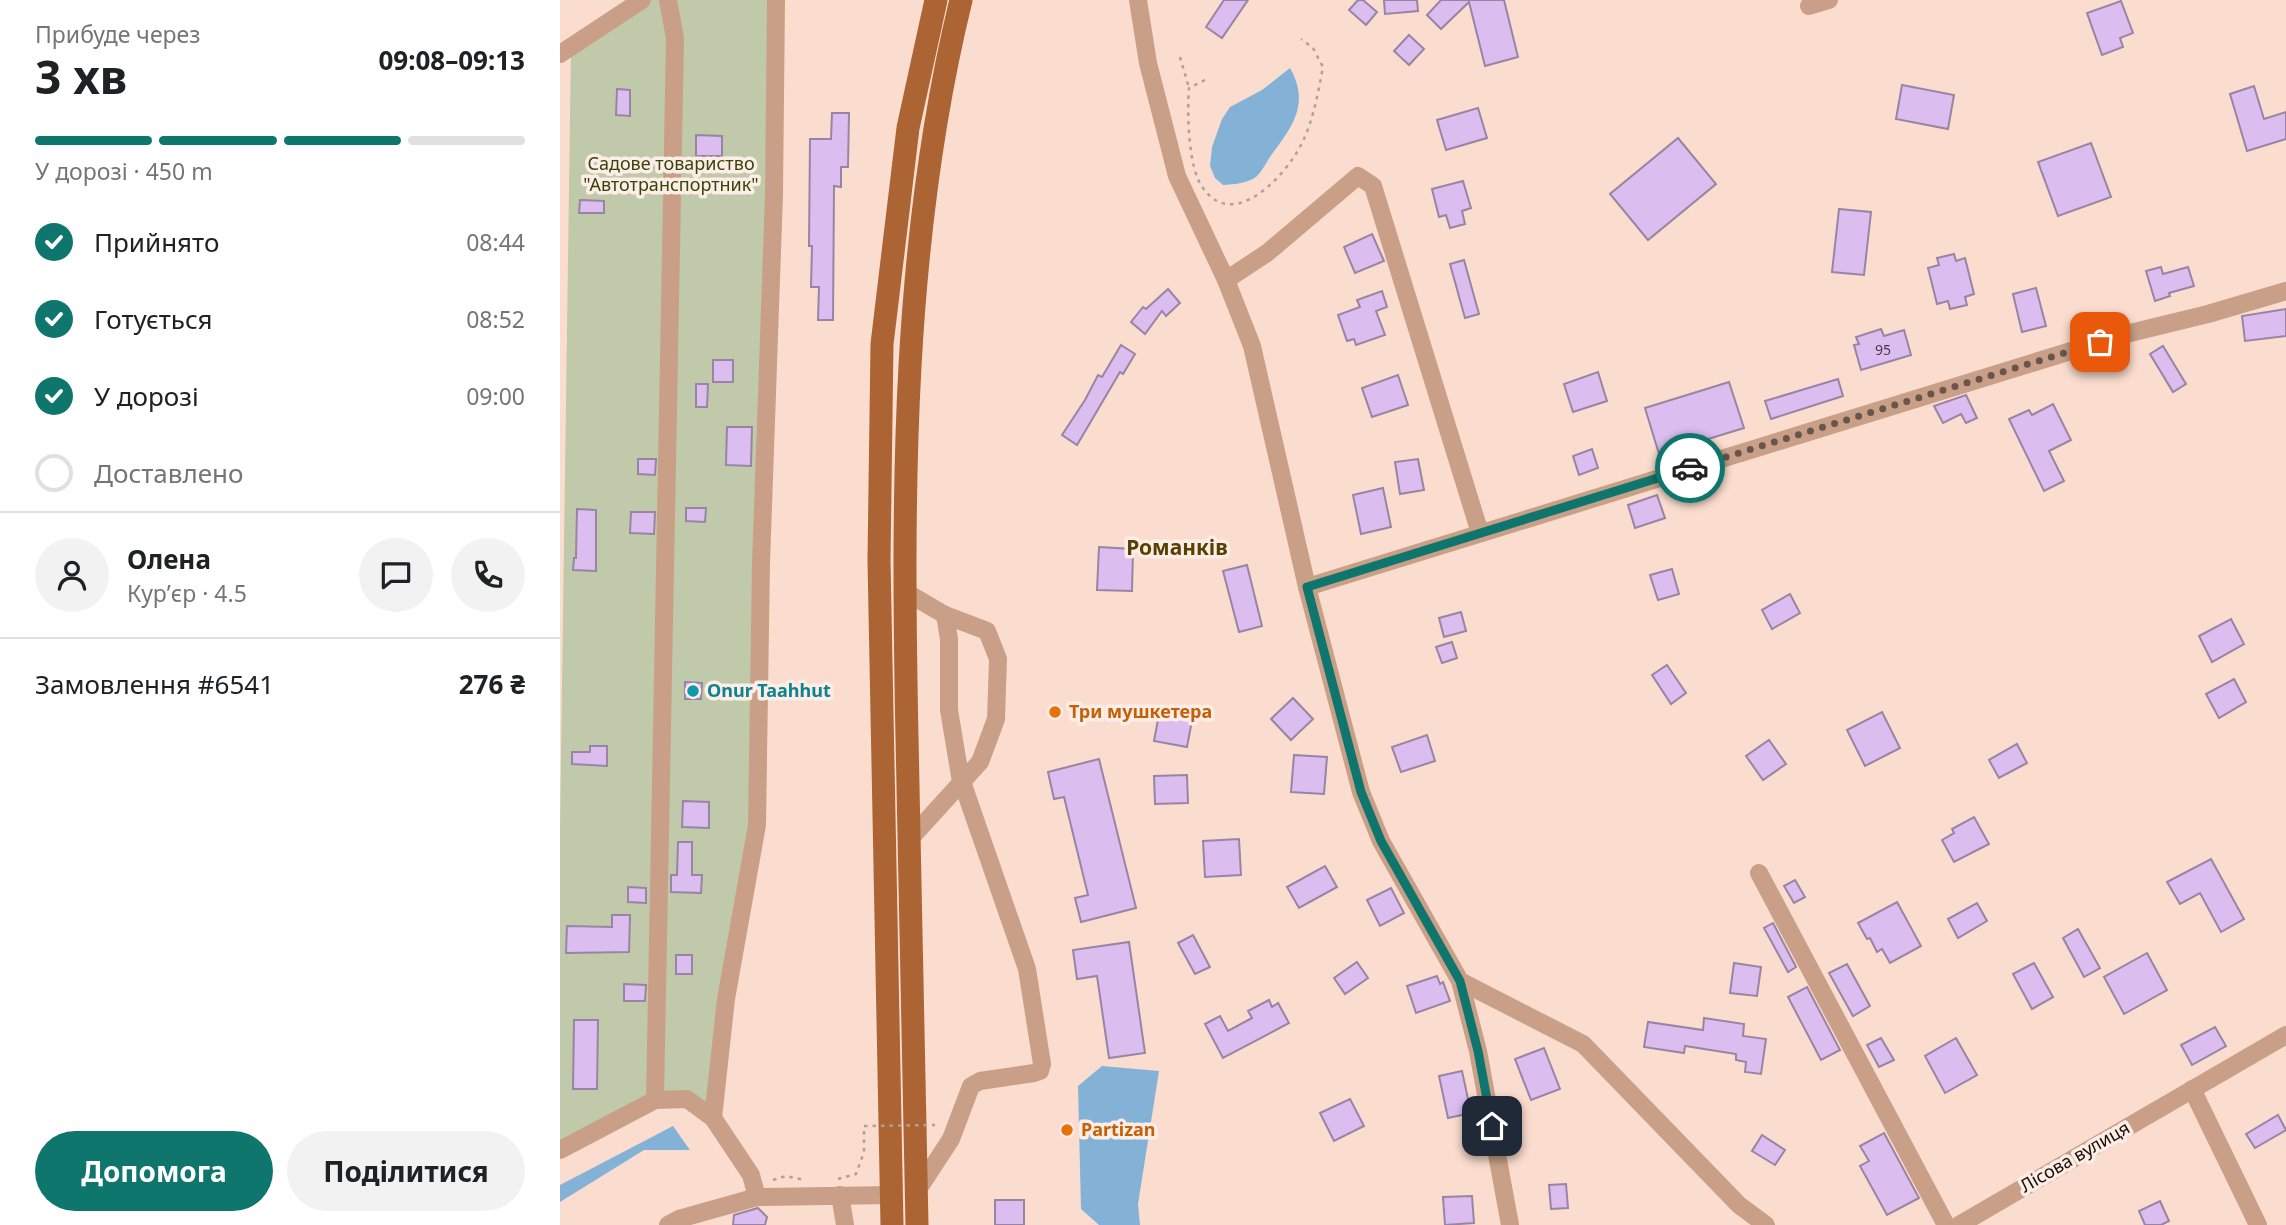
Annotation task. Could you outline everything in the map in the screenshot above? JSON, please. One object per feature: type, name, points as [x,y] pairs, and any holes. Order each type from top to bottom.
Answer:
[{"type":"main road","points":[[892,1225],[879,560],[882,344],[908,128],[936,0]]},
{"type":"main road","points":[[917,1225],[904,591],[907,401],[918,255],[931,148],[951,38],[961,0]]},
{"type":"street","points":[[560,54],[642,0]]},
{"type":"street","points":[[655,1100],[675,38],[668,0]]},
{"type":"street","points":[[713,1118],[726,999],[758,825],[761,563],[774,195],[776,0]]},
{"type":"street","points":[[1138,0],[1154,88],[1177,176],[1226,280],[1252,346],[1307,587],[1361,792],[1381,841],[1460,981],[1478,1051],[1510,1225]]},
{"type":"street","points":[[1809,6],[1829,0]]},
{"type":"street","points":[[1226,280],[1267,253],[1359,176],[1373,186],[1480,533]]},
{"type":"street","points":[[1307,587],[2126,334],[2286,291]]},
{"type":"street","points":[[904,591],[945,615],[987,631],[998,659],[996,719],[980,762],[909,841]]},
{"type":"street","points":[[917,1191],[951,1139],[971,1086],[1034,1073],[1040,1071],[1042,1064],[1027,969],[962,782],[949,710],[949,639],[945,615]]},
{"type":"street","points":[[1759,873],[1945,1225]]},
{"type":"street","points":[[1460,981],[1583,1044],[1739,1205],[1766,1225]]},
{"type":"street","name":"Лісова вулиця","points":[[1959,1225],[2286,1035]]},
{"type":"street","points":[[2192,1089],[2255,1221],[2237,1225]]},
{"type":"street","points":[[560,1150],[655,1100],[687,1099],[713,1118],[751,1175],[755,1191]]},
{"type":"street","points":[[837,1187],[845,1225]]},
{"type":"street","points":[[668,1225],[755,1191],[837,1187],[892,1195]]},
{"type":"path","points":[[1180,58],[1189,88],[1187,113],[1201,187],[1215,201],[1232,205],[1253,199],[1269,188],[1301,146],[1312,117],[1323,67],[1312,48],[1301,39]]},
{"type":"path","points":[[1189,88],[1205,80]]},
{"type":"path","points":[[837,1187],[856,1174],[864,1152],[864,1126],[935,1125]]},
{"type":"path","points":[[755,1191],[786,1177],[811,1181]]},
{"type":"green space","name":"Садове товариство \"Автотранспортник\"","points":[[642,0],[776,0],[757,825],[715,1103],[655,1100],[560,1150],[560,828],[571,46]]},
{"type":"water","points":[[1290,68],[1299,92],[1299,103],[1292,124],[1256,177],[1223,185],[1215,178],[1210,166],[1212,147],[1222,119],[1230,107],[1262,90]]},
{"type":"water","points":[[1102,1066],[1159,1071],[1138,1204],[1140,1225],[1099,1225],[1081,1209],[1078,1086]]},
{"type":"water","points":[[673,1126],[690,1150],[644,1150],[560,1202],[560,1185]]},
{"type":"building","points":[[1224,0],[1248,0],[1222,38],[1206,27]]},
{"type":"building","points":[[1358,0],[1363,0],[1377,12],[1366,25],[1349,10]]},
{"type":"building","points":[[1384,0],[1417,0],[1418,11],[1385,14]]},
{"type":"building","points":[[1441,0],[1504,0],[1518,57],[1485,66],[1469,2],[1441,29],[1427,15]]},
{"type":"building","points":[[2121,1],[2133,33],[2120,38],[2123,47],[2102,55],[2087,13]]},
{"type":"building","points":[[1409,35],[1424,49],[1409,65],[1394,51]]},
{"type":"building","points":[[1902,85],[1954,95],[1948,129],[1896,119]]},
{"type":"building","points":[[2254,86],[2264,119],[2286,112],[2286,139],[2247,151],[2230,94]]},
{"type":"building","points":[[617,89],[630,90],[630,116],[616,115]]},
{"type":"building","points":[[1478,108],[1487,138],[1446,150],[1437,120]]},
{"type":"building","points":[[832,113],[849,113],[848,167],[841,167],[841,187],[834,186],[833,320],[818,320],[819,287],[811,287],[812,246],[809,246],[810,139],[831,139]]},
{"type":"building","points":[[696,135],[722,136],[722,156],[696,156]]},
{"type":"building","points":[[1678,138],[1716,184],[1648,240],[1610,194]]},
{"type":"building","points":[[2091,143],[2111,197],[2058,216],[2038,162]]},
{"type":"building","points":[[1463,181],[1471,208],[1462,211],[1465,224],[1450,228],[1446,215],[1439,217],[1432,189]]},
{"type":"building","points":[[580,200],[604,201],[604,213],[579,213]]},
{"type":"building","points":[[1839,209],[1871,212],[1864,275],[1832,272]]},
{"type":"building","points":[[1372,234],[1384,261],[1355,273],[1344,247]]},
{"type":"building","points":[[1954,254],[1956,261],[1965,258],[1974,294],[1965,297],[1967,305],[1950,309],[1948,301],[1937,304],[1928,268],[1939,265],[1937,258]]},
{"type":"building","points":[[1464,260],[1479,314],[1465,318],[1450,264]]},
{"type":"building","points":[[2161,267],[2163,274],[2188,267],[2194,286],[2169,293],[2170,296],[2155,301],[2146,271]]},
{"type":"building","points":[[2036,288],[2046,326],[2022,332],[2013,294]]},
{"type":"building","points":[[1168,289],[1180,303],[1166,316],[1162,311],[1145,334],[1131,322],[1143,307],[1146,309]]},
{"type":"building","points":[[1382,291],[1387,307],[1376,311],[1385,335],[1356,345],[1354,339],[1347,341],[1338,315],[1360,307],[1357,300]]},
{"type":"building","points":[[2286,309],[2286,336],[2245,341],[2242,316]]},
{"type":"building","points":[[1881,329],[1884,336],[1904,330],[1911,355],[1861,370],[1854,345],[1859,344],[1856,337]]},
{"type":"building","points":[[1121,345],[1135,354],[1123,374],[1120,372],[1077,445],[1062,435],[1098,375],[1102,377]]},
{"type":"building","points":[[2163,346],[2186,384],[2173,392],[2150,354]]},
{"type":"building","points":[[713,360],[733,360],[733,382],[713,382]]},
{"type":"building","points":[[1598,372],[1607,401],[1573,412],[1564,384]]},
{"type":"building","points":[[1398,375],[1408,405],[1372,417],[1362,388]]},
{"type":"building","points":[[1838,379],[1843,396],[1771,419],[1765,401]]},
{"type":"building","points":[[1729,382],[1744,428],[1659,454],[1645,408]]},
{"type":"building","points":[[696,384],[708,384],[707,407],[696,407]]},
{"type":"building","points":[[1966,395],[1977,418],[1966,423],[1961,414],[1943,423],[1934,406]]},
{"type":"building","points":[[2053,404],[2071,440],[2049,451],[2064,481],[2044,491],[2009,419],[2029,410],[2032,415]]},
{"type":"building","points":[[727,427],[752,427],[751,466],[726,465]]},
{"type":"building","points":[[1592,449],[1598,468],[1579,475],[1573,456]]},
{"type":"building","points":[[638,459],[656,459],[655,475],[638,474]]},
{"type":"building","points":[[1418,459],[1424,490],[1400,494],[1395,462]]},
{"type":"building","points":[[1383,488],[1391,527],[1361,534],[1353,495]]},
{"type":"building","points":[[1657,495],[1665,518],[1635,528],[1628,505]]},
{"type":"building","points":[[686,508],[706,508],[705,522],[686,521]]},
{"type":"building","points":[[577,509],[596,510],[596,571],[573,570],[576,558]]},
{"type":"building","points":[[631,512],[655,512],[654,534],[630,533]]},
{"type":"building","points":[[1099,547],[1133,549],[1132,591],[1097,590]]},
{"type":"building","points":[[1247,565],[1262,626],[1239,632],[1223,571]]},
{"type":"building","points":[[1672,569],[1679,594],[1658,600],[1650,575]]},
{"type":"building","points":[[1790,594],[1800,613],[1772,629],[1762,610]]},
{"type":"building","points":[[1461,612],[1466,631],[1444,637],[1439,618]]},
{"type":"building","points":[[2231,619],[2244,644],[2212,662],[2199,636]]},
{"type":"building","points":[[1452,642],[1457,658],[1442,663],[1436,647]]},
{"type":"building","points":[[1667,665],[1686,693],[1671,704],[1652,675]]},
{"type":"building","points":[[2234,679],[2246,702],[2219,718],[2206,694]]},
{"type":"building","name":"Onur Taahhut","points":[[685,682],[702,683],[701,699],[685,699]]},
{"type":"building","points":[[1293,698],[1313,719],[1291,740],[1271,719]]},
{"type":"building","points":[[1160,709],[1193,715],[1187,747],[1154,741]]},
{"type":"building","points":[[1882,712],[1900,748],[1865,766],[1847,730]]},
{"type":"building","points":[[1427,735],[1435,761],[1401,772],[1392,747]]},
{"type":"building","points":[[1769,740],[1786,764],[1763,780],[1746,756]]},
{"type":"building","points":[[2017,744],[2027,763],[1999,778],[1989,760]]},
{"type":"building","points":[[590,746],[607,746],[607,766],[572,764],[572,752],[590,752]]},
{"type":"building","points":[[1294,755],[1327,757],[1324,794],[1291,792]]},
{"type":"building","points":[[1099,759],[1136,908],[1081,922],[1075,898],[1088,895],[1064,797],[1054,799],[1048,772]]},
{"type":"building","points":[[1187,775],[1188,803],[1155,804],[1154,776]]},
{"type":"building","points":[[683,801],[709,802],[709,828],[682,827]]},
{"type":"building","points":[[1974,817],[1989,844],[1954,862],[1942,840],[1954,833],[1952,829]]},
{"type":"building","points":[[1239,839],[1241,875],[1205,877],[1203,841]]},
{"type":"building","points":[[678,842],[692,842],[692,875],[702,875],[701,893],[671,892],[671,875],[677,875]]},
{"type":"building","points":[[2211,859],[2244,919],[2221,932],[2200,893],[2180,904],[2167,882]]},
{"type":"building","points":[[1325,866],[1337,887],[1299,908],[1287,887]]},
{"type":"building","points":[[1795,880],[1805,897],[1794,903],[1784,886]]},
{"type":"building","points":[[628,887],[646,888],[646,903],[628,902]]},
{"type":"building","points":[[1391,888],[1404,913],[1380,926],[1367,900]]},
{"type":"building","points":[[1897,902],[1921,946],[1890,963],[1882,949],[1877,952],[1858,923]]},
{"type":"building","points":[[1977,903],[1987,921],[1958,938],[1948,919]]},
{"type":"building","points":[[612,915],[630,915],[629,952],[566,953],[567,926],[612,927]]},
{"type":"building","points":[[1773,923],[1796,967],[1788,972],[1764,928]]},
{"type":"building","points":[[2078,929],[2100,968],[2084,977],[2063,938]]},
{"type":"building","points":[[1193,935],[1210,967],[1195,974],[1178,943]]},
{"type":"building","points":[[1129,942],[1145,1053],[1109,1058],[1097,976],[1077,979],[1073,950]]},
{"type":"building","points":[[2147,953],[2167,990],[2124,1014],[2104,977]]},
{"type":"building","points":[[676,955],[692,955],[692,974],[676,974]]},
{"type":"building","points":[[1357,962],[1368,978],[1345,994],[1334,978]]},
{"type":"building","points":[[1734,963],[1761,967],[1757,996],[1730,993]]},
{"type":"building","points":[[2034,963],[2053,997],[2032,1009],[2013,974]]},
{"type":"building","points":[[1847,964],[1870,1006],[1853,1016],[1829,973]]},
{"type":"building","points":[[1437,976],[1440,984],[1443,982],[1450,1001],[1416,1013],[1407,986]]},
{"type":"building","points":[[624,984],[646,985],[645,1001],[624,1001]]},
{"type":"building","points":[[1807,987],[1840,1050],[1821,1060],[1788,997]]},
{"type":"building","points":[[1269,1000],[1272,1007],[1278,1003],[1289,1023],[1223,1058],[1205,1024],[1220,1016],[1228,1031],[1252,1018],[1248,1011]]},
{"type":"building","points":[[1704,1018],[1744,1024],[1743,1036],[1766,1039],[1761,1074],[1745,1072],[1746,1062],[1736,1060],[1736,1054],[1685,1046],[1684,1053],[1644,1047],[1648,1022],[1703,1030]]},
{"type":"building","points":[[574,1020],[598,1020],[597,1089],[573,1089]]},
{"type":"building","points":[[2215,1027],[2226,1046],[2192,1065],[2181,1045]]},
{"type":"building","points":[[1881,1038],[1894,1060],[1879,1067],[1867,1045]]},
{"type":"building","points":[[1956,1038],[1977,1075],[1945,1093],[1925,1056]]},
{"type":"building","points":[[1544,1048],[1560,1089],[1531,1100],[1515,1059]]},
{"type":"building","points":[[1462,1071],[1471,1113],[1448,1118],[1439,1076]]},
{"type":"building","points":[[1350,1099],[1364,1126],[1334,1141],[1320,1113]]},
{"type":"building","points":[[2278,1115],[2286,1130],[2255,1148],[2246,1134]]},
{"type":"building","points":[[1884,1133],[1919,1198],[1887,1215],[1860,1166],[1869,1161],[1860,1146]]},
{"type":"building","points":[[1762,1135],[1785,1150],[1775,1165],[1752,1151]]},
{"type":"building","points":[[1566,1184],[1568,1208],[1551,1209],[1549,1185]]},
{"type":"building","points":[[1472,1196],[1474,1223],[1445,1225],[1443,1197]]},
{"type":"building","points":[[995,1200],[1024,1200],[1024,1225],[995,1225]]},
{"type":"building","points":[[2160,1201],[2169,1221],[2161,1225],[2145,1225],[2139,1211]]},
{"type":"building","points":[[758,1208],[767,1217],[765,1225],[733,1225],[734,1215]]},
{"type":"way so far","points":[[1690,468],[2100,342]]},
{"type":"place","name":"Onur Taahhut","points":[[693,691]]},
{"type":"place","name":"Три мушкетера","points":[[1055,712]]},
{"type":"place","name":"Partizan","points":[[1067,1130]]},
{"type":"district","name":"Романків","points":[[1177,548]]},
{"type":"route","points":[[1492,1126],[1478,1051],[1460,981],[1381,841],[1361,792],[1307,587],[1690,468]]}]
